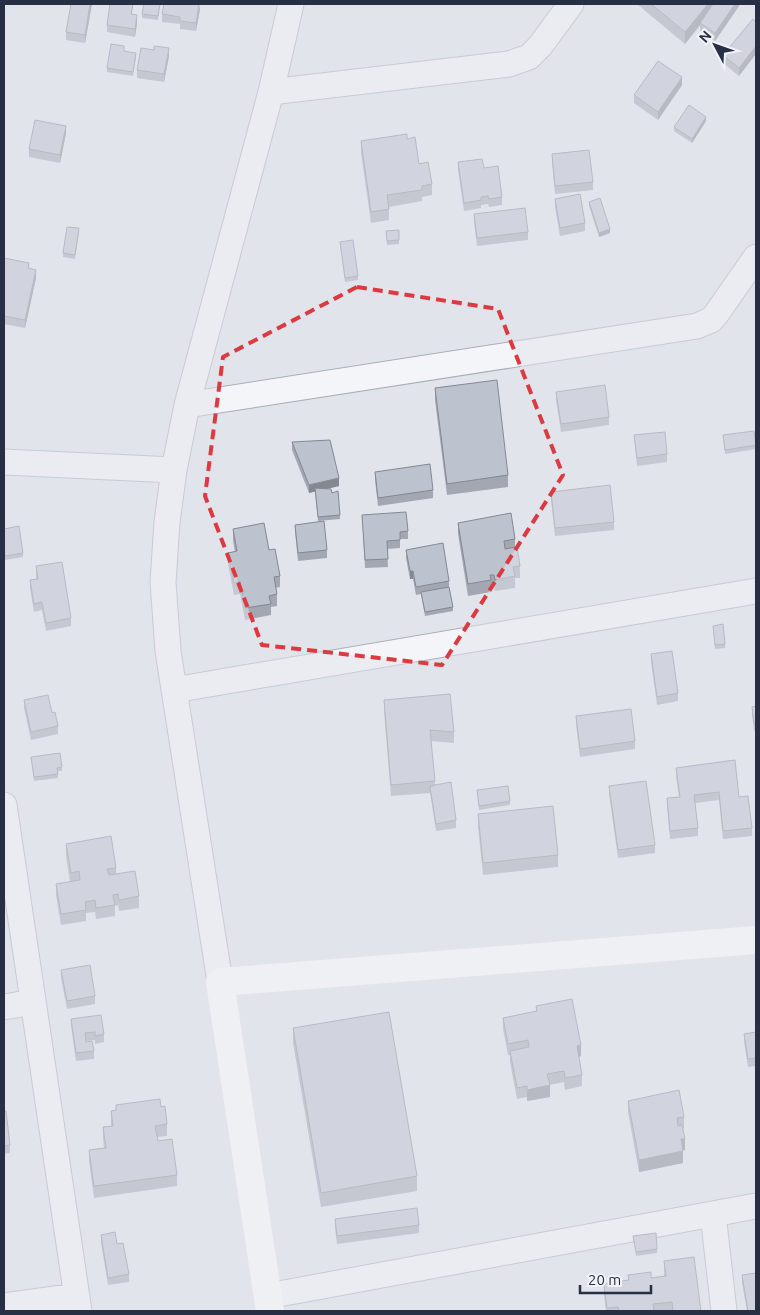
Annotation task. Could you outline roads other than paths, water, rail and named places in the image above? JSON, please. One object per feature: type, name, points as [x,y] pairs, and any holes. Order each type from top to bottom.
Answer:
[{"type":"street","points":[[291,4],[271,92],[187,405],[174,470],[163,582],[168,651],[269,1304],[756,1206]]},
{"type":"street","points":[[271,92],[509,64],[529,57],[540,46],[571,4]]},
{"type":"street","points":[[187,405],[697,326],[711,320],[717,313],[756,257]]},
{"type":"street","points":[[4,462],[174,470]]},
{"type":"street","points":[[174,690],[756,591]]},
{"type":"street","points":[[4,805],[78,1304],[4,1306]]},
{"type":"street","points":[[220,982],[756,940]]},
{"type":"street","points":[[4,1007],[33,1002]]},
{"type":"street","points":[[713,1214],[724,1311]]}]
